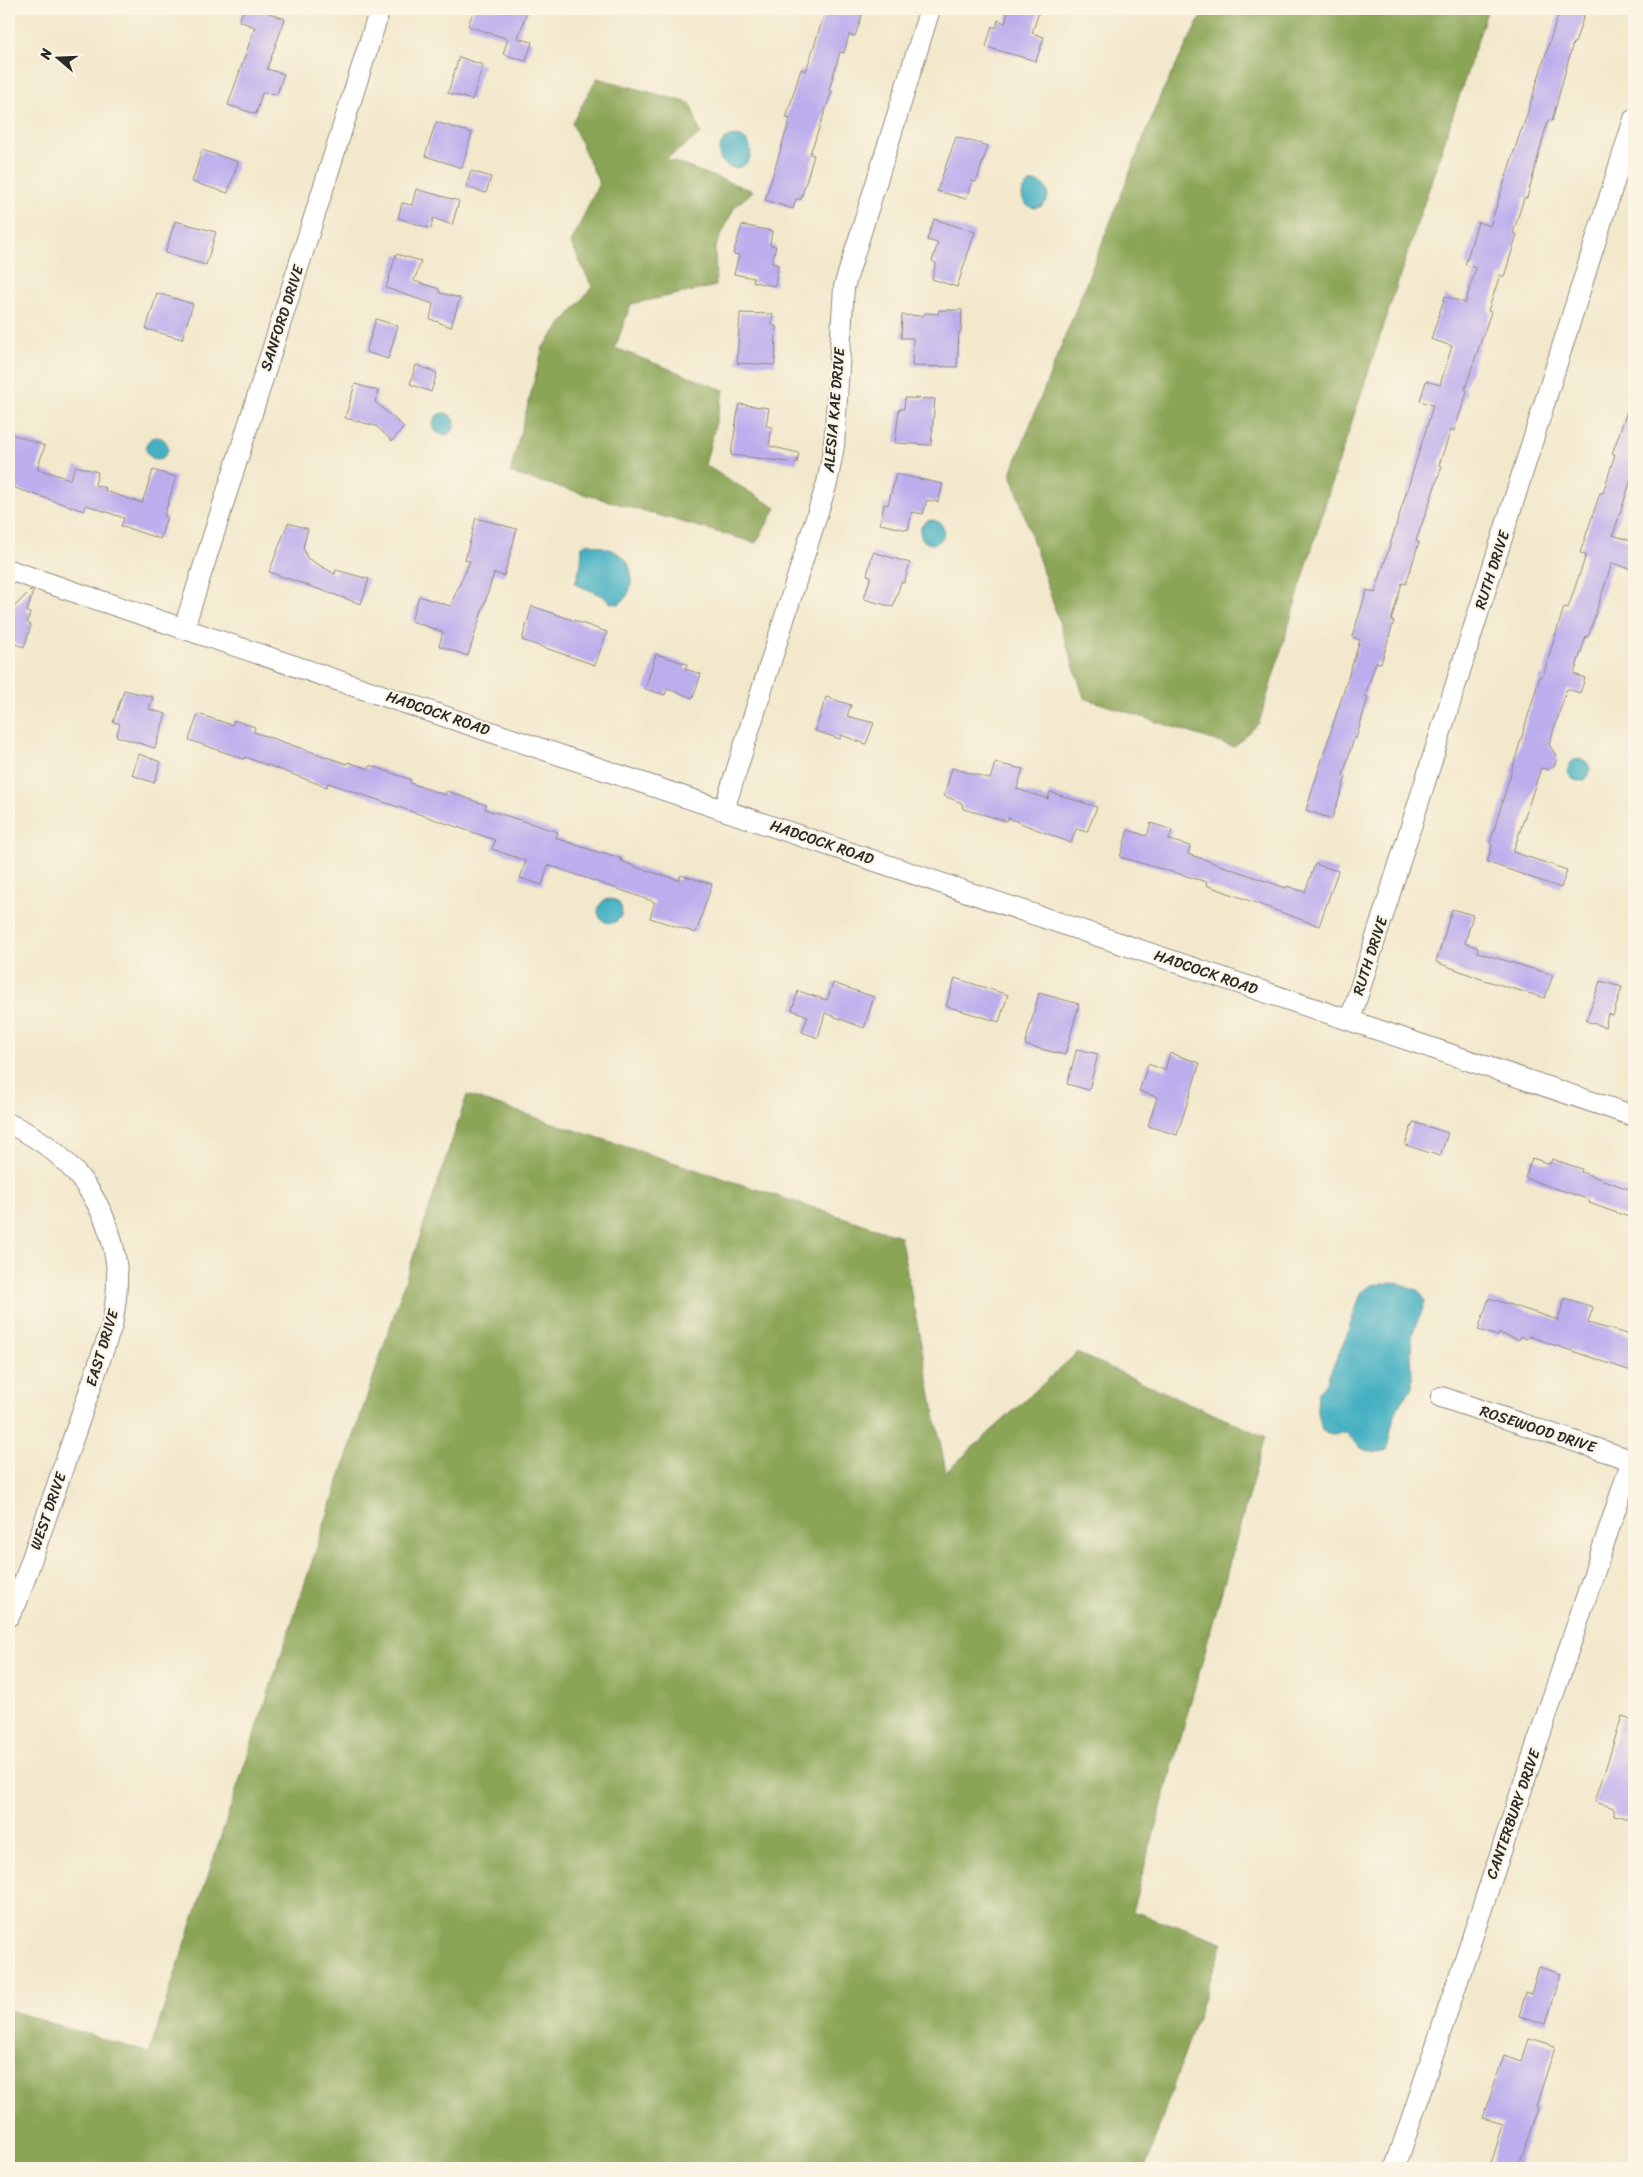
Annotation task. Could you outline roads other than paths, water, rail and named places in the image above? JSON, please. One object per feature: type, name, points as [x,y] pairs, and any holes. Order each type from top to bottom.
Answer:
[{"type":"street","name":"SANFORD DRIVE","points":[[184,628],[380,9]]},
{"type":"street","name":"ALESIA KAE DRIVE","points":[[724,810],[827,483],[834,446],[844,288],[930,9]]},
{"type":"street","name":"RUTH DRIVE","points":[[1350,1020],[1634,120]]},
{"type":"street","name":"HADCOCK ROAD","points":[[9,570],[1634,1116]]},
{"type":"street","name":"EAST DRIVE","points":[[9,1124],[48,1146],[70,1166],[90,1191],[103,1215],[112,1243],[117,1272],[116,1299],[112,1325],[65,1462]]},
{"type":"street","name":"ROSEWOOD DRIVE","points":[[1441,1397],[1633,1460]]},
{"type":"street","name":"CANTERBURY DRIVE","points":[[1395,2168],[1633,1460]]},
{"type":"street","name":"WEST DRIVE","points":[[9,1616],[17,1602],[65,1462]]},
{"type":"water","points":[[735,136],[746,141],[751,152],[746,163],[735,168],[724,163],[719,152],[724,141]]},
{"type":"water","points":[[1035,182],[1044,186],[1048,195],[1044,204],[1035,208],[1026,204],[1022,195],[1026,186]]},
{"type":"water","points":[[444,413],[452,416],[455,424],[452,432],[444,435],[436,432],[433,424],[436,416]]},
{"type":"water","points":[[157,437],[165,440],[168,448],[165,456],[157,459],[149,456],[146,448],[149,440]]},
{"type":"water","points":[[932,520],[937,521],[943,527],[943,537],[937,543],[932,544],[927,543],[921,537],[920,532],[921,527],[927,521]]},
{"type":"water","points":[[588,543],[620,554],[629,566],[631,584],[629,593],[619,604],[611,603],[603,596],[575,584],[581,564],[582,546]]},
{"type":"water","points":[[1579,759],[1587,762],[1590,770],[1587,778],[1579,781],[1571,778],[1568,770],[1571,762]]},
{"type":"water","points":[[610,899],[619,902],[622,911],[619,920],[610,923],[601,920],[598,911],[601,902]]},
{"type":"water","points":[[1397,1282],[1419,1291],[1425,1300],[1412,1340],[1412,1389],[1397,1410],[1387,1450],[1373,1452],[1355,1443],[1346,1433],[1332,1434],[1322,1431],[1317,1407],[1318,1393],[1326,1382],[1347,1335],[1361,1293],[1371,1285]]}]
